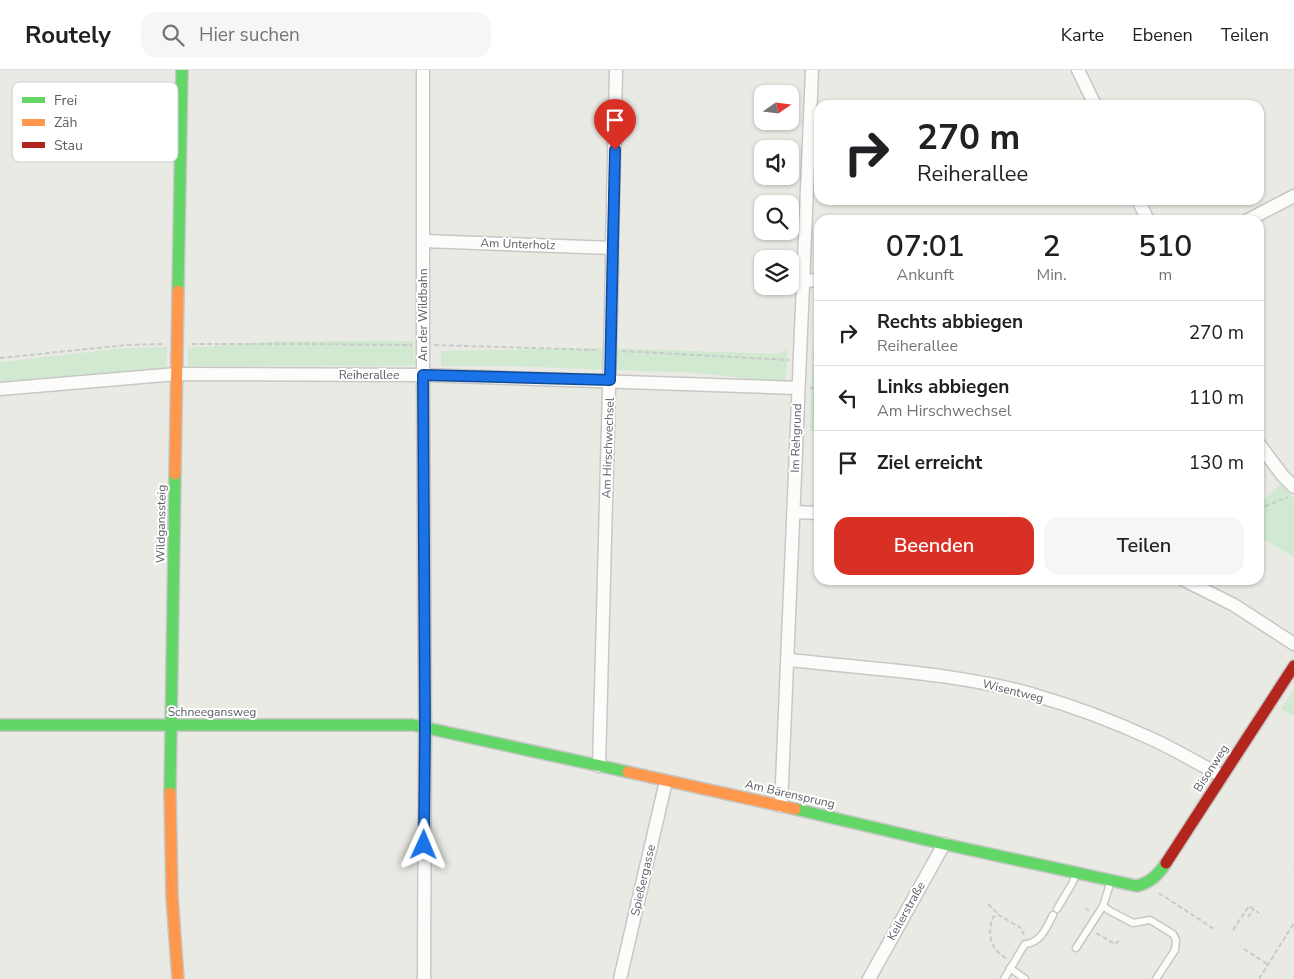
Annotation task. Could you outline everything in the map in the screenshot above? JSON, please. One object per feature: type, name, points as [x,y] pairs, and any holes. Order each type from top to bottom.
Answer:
[{"type":"street","name":"Wildganssteig","points":[[178,979],[170,864],[170,799],[182,70]]},
{"type":"street","name":"An der Wildbahn","points":[[423,70],[424,979]]},
{"type":"street","name":"Am Hirschwechsel","points":[[599,766],[610,380],[616,70]]},
{"type":"street","name":"Im Rehgrund","points":[[781,806],[799,360],[814,128],[812,70]]},
{"type":"street","points":[[1078,70],[1093,100]]},
{"type":"street","points":[[1258,215],[1294,196]]},
{"type":"street","name":"Am Unterholz","points":[[424,241],[612,248]]},
{"type":"street","points":[[803,281],[814,280]]},
{"type":"street","name":"Reiherallee","points":[[0,389],[177,374],[423,375],[798,388]]},
{"type":"street","points":[[1264,451],[1283,476],[1292,492]]},
{"type":"street","points":[[793,512],[814,513]]},
{"type":"street","points":[[1194,585],[1234,605],[1294,644]]},
{"type":"street","name":"Wisentweg","points":[[788,660],[944,677],[1030,694],[1104,718],[1153,740],[1222,776]]},
{"type":"street","name":"Bisonweg","points":[[1148,883],[1161,871],[1294,666]]},
{"type":"street","name":"Schneegansweg","points":[[0,725],[413,725],[425,727]]},
{"type":"street","name":"Am Bärensprung","points":[[425,727],[1076,873],[1137,886],[1148,883]]},
{"type":"street","name":"Spießergasse","points":[[620,979],[666,781]]},
{"type":"street","name":"Keilerstraße","points":[[869,979],[944,844]]},
{"type":"lane","points":[[1004,979],[1025,944],[1038,940],[1073,882],[1076,873]]},
{"type":"lane","points":[[1076,948],[1103,906],[1111,880]]},
{"type":"lane","points":[[1103,906],[1133,923],[1150,920],[1173,934],[1176,940],[1176,947],[1156,979]]},
{"type":"lane","points":[[1012,965],[1025,979]]},
{"type":"path","points":[[0,358],[126,345],[308,344],[649,351],[799,360]]},
{"type":"path","points":[[1264,507],[1292,492]]},
{"type":"path","points":[[1148,883],[1154,890],[1214,929]]},
{"type":"path","points":[[988,904],[998,915],[1021,928],[1029,944]]},
{"type":"path","points":[[1233,930],[1250,906],[1259,913]]},
{"type":"path","points":[[1248,917],[1254,909]]},
{"type":"path","points":[[998,915],[993,917],[989,927],[990,936],[1000,955],[1012,965]]},
{"type":"path","points":[[1259,979],[1294,923]]},
{"type":"path","points":[[1088,927],[1115,944],[1119,941]]},
{"type":"path","points":[[1244,949],[1269,965]]},
{"type":"green space","points":[[280,341],[413,341],[415,365],[188,366],[188,348]]},
{"type":"green space","points":[[167,347],[166,371],[0,382],[0,362],[125,348]]},
{"type":"green space","points":[[787,347],[786,383],[698,373],[506,366],[441,366],[441,351],[607,348],[780,354]]},
{"type":"green space","points":[[813,349],[814,349],[814,431],[810,431]]},
{"type":"green space","points":[[1281,484],[1294,499],[1294,557],[1264,539],[1264,499]]},
{"type":"green space","points":[[1294,689],[1294,716],[1281,709]]},
{"type":"tram line","points":[[1219,979],[1294,868]]},
{"type":"traffic: fast","points":[[178,291],[182,70]]},
{"type":"traffic: fast","points":[[170,793],[175,474]]},
{"type":"traffic: fast","points":[[0,725],[413,725],[628,772]]},
{"type":"traffic: fast","points":[[795,809],[1137,886],[1154,878],[1166,863]]},
{"type":"traffic: slow","points":[[175,474],[178,291]]},
{"type":"traffic: slow","points":[[628,772],[795,809]]},
{"type":"traffic: slow","points":[[170,793],[172,897],[178,979]]},
{"type":"traffic: jam","points":[[1166,863],[1294,666]]},
{"type":"route","points":[[424,845],[423,375],[610,380],[615,150]]}]
